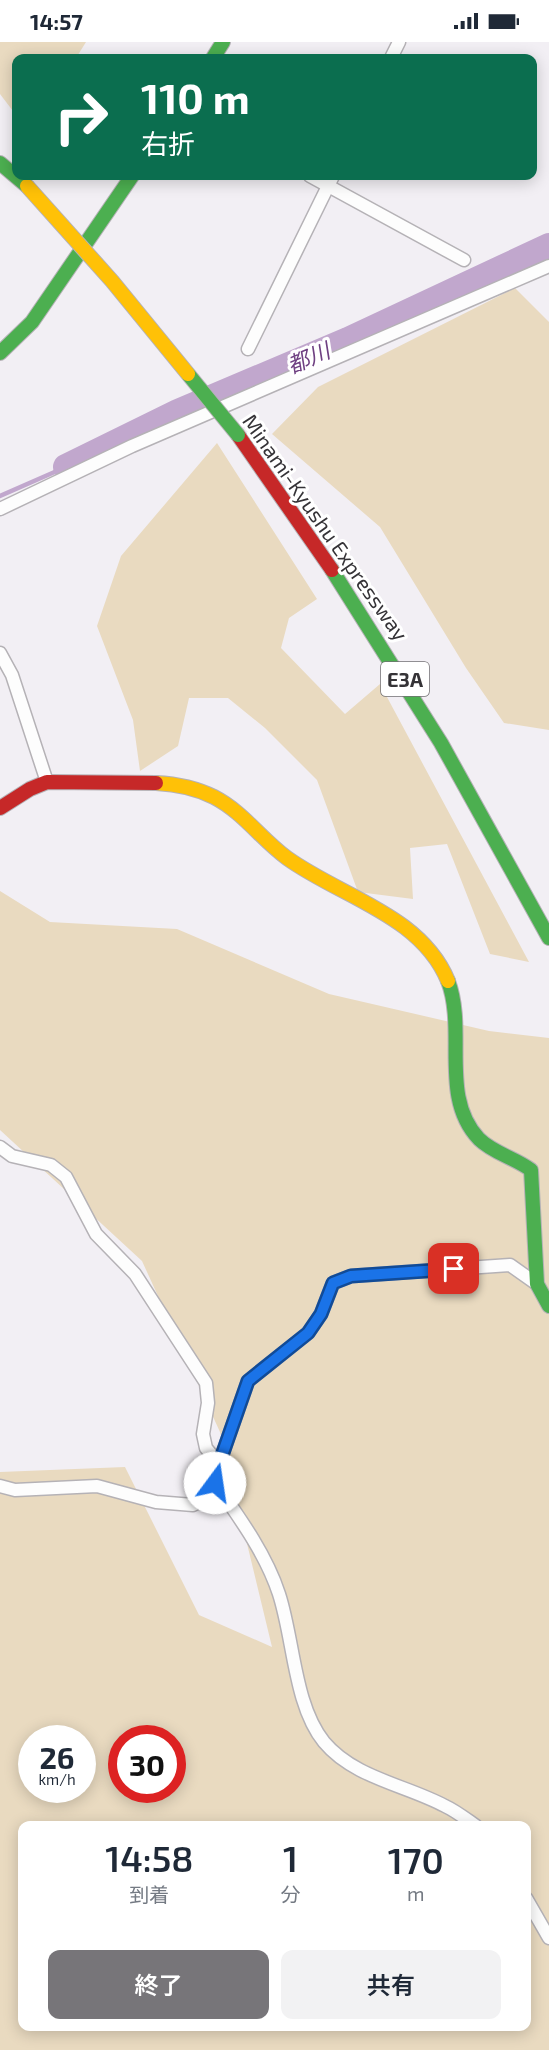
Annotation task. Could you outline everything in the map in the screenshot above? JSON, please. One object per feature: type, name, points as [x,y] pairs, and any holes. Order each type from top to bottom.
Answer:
[{"type":"main road","name":"Minami-Kyushu Expressway","points":[[21,180],[112,281],[238,435],[294,512],[402,675],[499,842],[549,938]]},
{"type":"main road","points":[[0,353],[32,322],[129,180]]},
{"type":"main road","points":[[0,808],[47,782],[89,784],[157,781],[195,788],[229,805],[278,852],[404,925],[425,945],[444,971],[454,994],[459,1050],[455,1087],[467,1122],[490,1148],[531,1170],[537,1284],[549,1306]]},
{"type":"street","points":[[248,350],[331,181],[464,260]]},
{"type":"street","points":[[0,509],[132,446],[549,266]]},
{"type":"street","points":[[0,653],[12,675],[47,782]]},
{"type":"street","points":[[0,1147],[12,1156],[51,1165],[66,1177],[96,1234],[135,1274],[206,1383],[208,1403],[203,1434],[206,1448],[219,1464]]},
{"type":"street","points":[[0,1486],[15,1490],[97,1486],[156,1502],[193,1505],[204,1499],[215,1483],[219,1464],[248,1381],[308,1333],[321,1314],[333,1283],[351,1276],[510,1265],[537,1284]]},
{"type":"street","points":[[215,1483],[255,1543],[279,1593],[307,1712],[324,1742],[339,1756],[368,1773],[446,1806],[468,1821]]},
{"type":"street","points":[[531,1907],[549,1938]]},
{"type":"shaded area","points":[[0,42],[86,42],[78,54],[12,54],[12,110],[0,94]]},
{"type":"shaded area","points":[[515,288],[549,322],[549,730],[504,723],[466,668],[380,527],[272,434],[318,387]]},
{"type":"shaded area","points":[[217,443],[317,599],[289,618],[281,648],[345,714],[380,684],[529,962],[490,954],[447,844],[410,848],[413,899],[358,892],[317,780],[265,728],[228,698],[189,698],[178,746],[140,771],[133,720],[97,626],[121,556]]},
{"type":"shaded area","points":[[0,891],[50,922],[177,929],[329,994],[489,1031],[549,1038],[549,2050],[0,2050],[0,1472],[125,1467],[199,1615],[272,1647],[220,1432],[142,1261],[0,1130]]},
{"type":"waterway","name":"都川","points":[[66,467],[178,412],[348,340],[549,246]]},
{"type":"waterway","points":[[0,496],[66,467]]},
{"type":"traffic: fast","points":[[216,54],[223,42]]},
{"type":"traffic: fast","points":[[0,163],[12,173]]},
{"type":"traffic: fast","points":[[20,180],[27,186]]},
{"type":"traffic: fast","points":[[0,353],[32,322],[129,180]]},
{"type":"traffic: fast","points":[[188,374],[238,435]]},
{"type":"traffic: fast","points":[[332,570],[441,743],[549,938]]},
{"type":"traffic: fast","points":[[448,981],[453,1000],[460,1104],[467,1122],[479,1139],[531,1170],[537,1284],[549,1306]]},
{"type":"traffic: slow","points":[[27,186],[112,281],[188,374]]},
{"type":"traffic: slow","points":[[156,783],[193,789],[224,803],[287,858],[399,923],[419,939],[436,958],[448,981]]},
{"type":"traffic: jam","points":[[238,435],[332,570]]},
{"type":"traffic: jam","points":[[0,808],[30,789],[47,782],[156,783]]},
{"type":"route","points":[[215,1483],[219,1464],[248,1381],[308,1333],[321,1314],[333,1283],[351,1276],[454,1269]]}]
